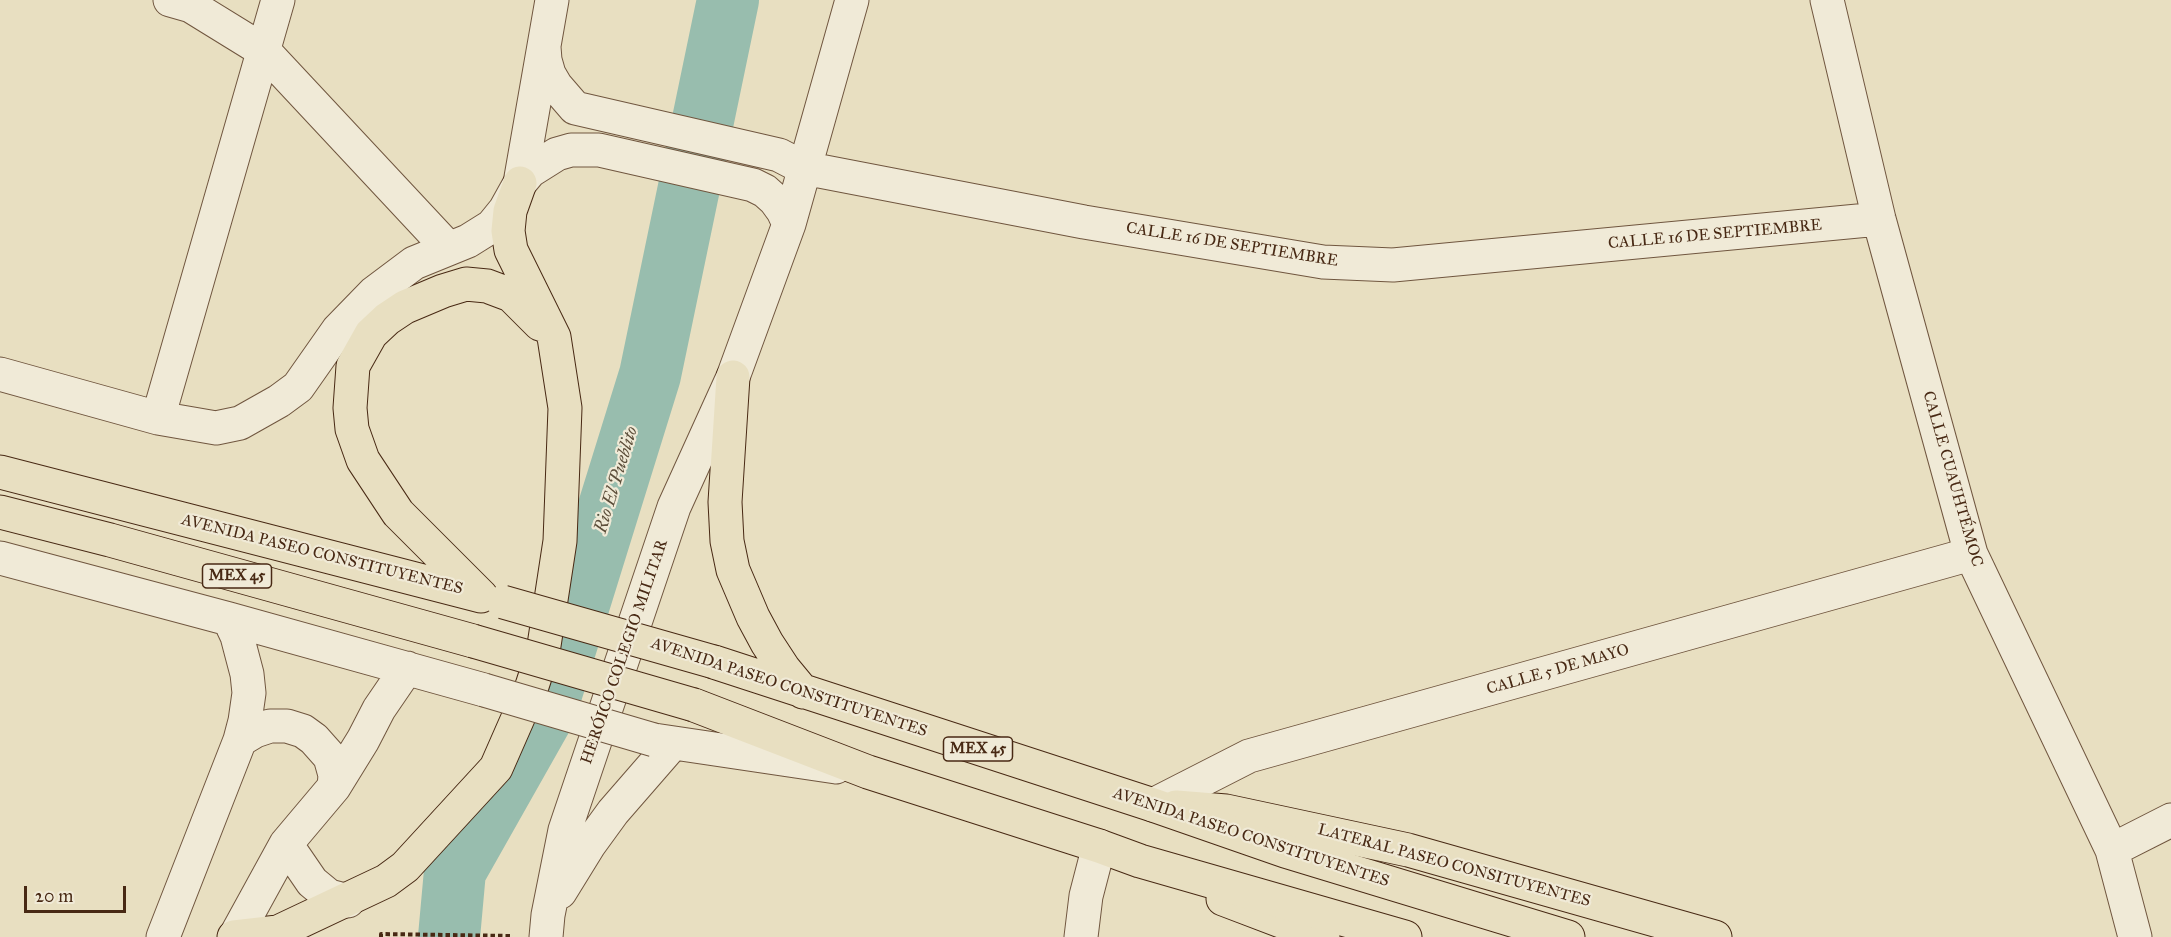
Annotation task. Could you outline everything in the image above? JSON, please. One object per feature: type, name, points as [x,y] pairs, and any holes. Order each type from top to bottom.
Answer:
[{"type":"main road","points":[[235,937],[278,932],[348,901],[386,881],[405,867],[496,768],[532,686],[543,652],[554,591],[560,541],[566,408],[554,337],[511,250],[508,231],[510,211],[520,183]]},
{"type":"main road","points":[[492,599],[398,513],[363,460],[352,429],[350,398],[353,366],[371,334],[387,319],[405,307],[466,284],[487,286],[511,295],[554,337]]},
{"type":"main road","points":[[733,376],[725,521],[733,570],[762,634],[784,669],[803,692]]},
{"type":"main road","points":[[0,455],[68,490]]},
{"type":"main road","name":"AVENIDA PASEO CONSTITUYENTES","points":[[0,472],[492,599],[714,662],[1285,851],[1568,937]]},
{"type":"main road","name":"MEX 45","points":[[0,512],[110,540],[694,705],[868,772],[1140,861],[1405,937]]},
{"type":"main road","name":"LATERAL PASEO CONSITUYENTES","points":[[1153,806],[1226,811],[1408,850],[1715,937]]},
{"type":"main road","points":[[1140,861],[1174,882],[1269,915],[1323,937]]},
{"type":"street","points":[[170,0],[191,6],[264,51],[448,248]]},
{"type":"street","points":[[158,418],[279,0]]},
{"type":"street","points":[[520,183],[552,0]]},
{"type":"street","name":"HERÓICO COLEGIO MILITAR","points":[[547,926],[565,830],[674,507],[733,376],[789,224],[791,161],[852,0]]},
{"type":"street","name":"CALLE CUAUHTÉMOC","points":[[1827,0],[1879,219],[1971,554],[2112,850],[2135,937]]},
{"type":"street","name":"CALLE 16 DE SEPTIEMBRE","points":[[544,47],[549,74],[574,108],[791,161],[1084,222],[1323,262],[1405,264],[1879,219]]},
{"type":"street","points":[[0,374],[158,418],[216,428],[240,423],[279,401],[298,387],[338,330],[374,293],[414,263],[468,241],[492,226],[530,171],[557,154],[571,150],[599,150],[753,185],[765,191],[780,205],[789,224]]},
{"type":"street","name":"CALLE 5 DE MAYO","points":[[1153,806],[1249,756],[1971,554]]},
{"type":"street","points":[[0,558],[407,668],[664,741],[868,772]]},
{"type":"street","points":[[163,937],[240,740],[249,693],[242,656],[229,619]]},
{"type":"street","points":[[235,937],[286,844],[334,787],[384,702],[407,668]]},
{"type":"street","points":[[240,740],[255,731],[270,726],[287,726],[303,731],[314,739],[330,757],[335,776],[334,787]]},
{"type":"street","points":[[547,926],[589,844],[664,741]]},
{"type":"street","points":[[2112,850],[2171,820]]},
{"type":"street","points":[[286,844],[312,882],[329,896],[348,901]]},
{"type":"street","points":[[1080,937],[1086,896],[1099,846]]},
{"type":"path","points":[[381,937],[381,934],[513,935],[513,937]]},
{"type":"waterway","name":"Rio El Pueblito","points":[[449,937],[455,871],[546,710],[650,375],[728,0]]}]
